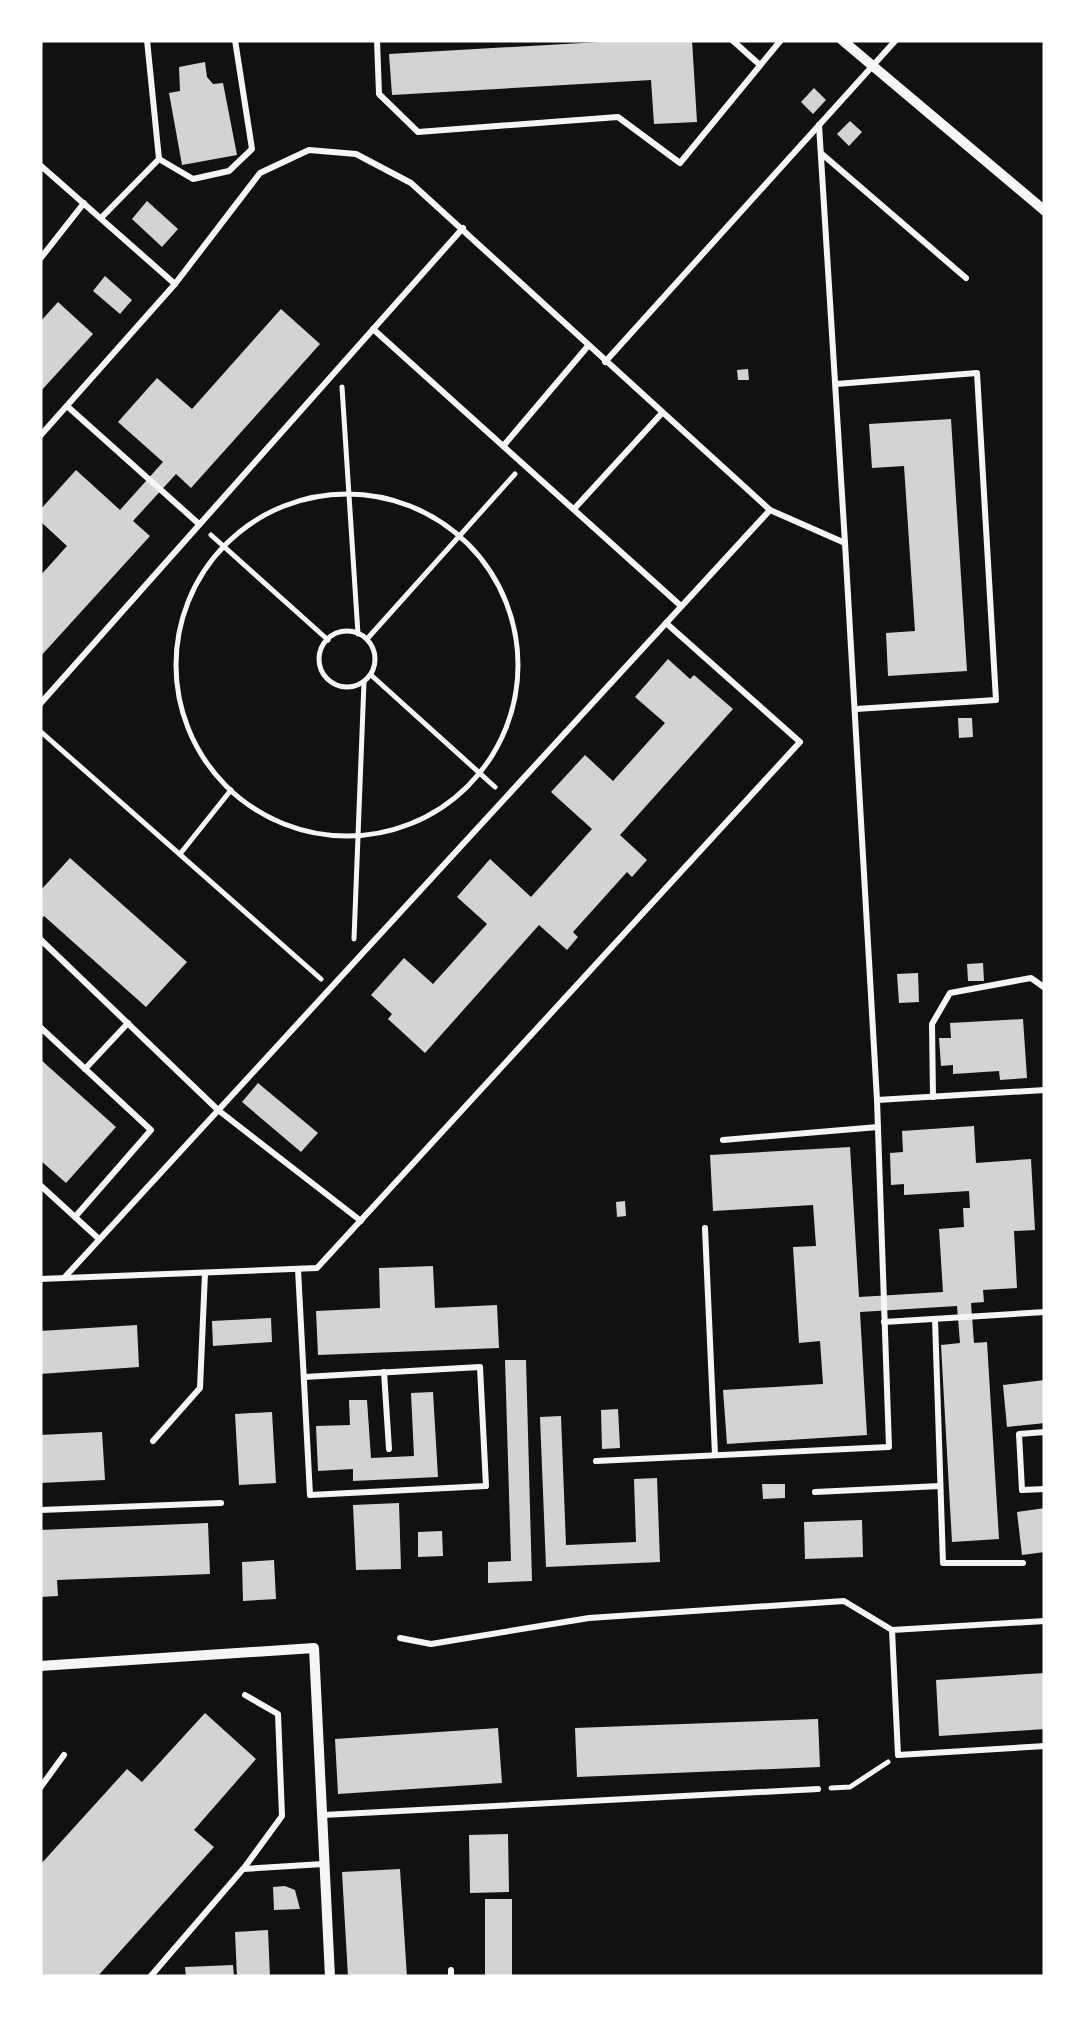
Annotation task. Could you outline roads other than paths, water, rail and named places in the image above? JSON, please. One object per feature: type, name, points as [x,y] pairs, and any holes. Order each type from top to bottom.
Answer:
[{"type":"street","points":[[842,40],[1045,210]]},
{"type":"street","points":[[40,1666],[314,1648],[330,1977]]},
{"type":"lane","points":[[147,40],[159,159]]},
{"type":"lane","points":[[159,159],[192,179],[229,172],[252,149],[236,40]]},
{"type":"lane","points":[[377,40],[379,94],[418,132],[618,116],[680,162],[781,40]]},
{"type":"lane","points":[[732,40],[760,65]]},
{"type":"lane","points":[[605,362],[896,40]]},
{"type":"lane","points":[[596,1461],[889,1447],[878,1127],[856,709],[818,124]]},
{"type":"lane","points":[[40,436],[175,284],[260,174],[309,150],[356,154],[411,183],[770,510],[845,543]]},
{"type":"lane","points":[[821,153],[966,278]]},
{"type":"lane","points":[[101,218],[159,159]]},
{"type":"lane","points":[[40,164],[175,284]]},
{"type":"lane","points":[[40,258],[84,202]]},
{"type":"lane","points":[[40,704],[462,228]]},
{"type":"lane","points":[[372,329],[681,606]]},
{"type":"lane","points":[[504,445],[588,346]]},
{"type":"lane","points":[[836,384],[977,373],[996,700],[856,709]]},
{"type":"lane","points":[[66,406],[199,524]]},
{"type":"lane","points":[[574,509],[662,413]]},
{"type":"lane","points":[[64,1278],[770,510]]},
{"type":"lane","points":[[40,1279],[317,1268],[800,742],[666,623]]},
{"type":"lane","points":[[40,940],[218,1110],[361,1221]]},
{"type":"lane","points":[[933,1097],[932,1024],[950,992],[1031,978],[1045,988]]},
{"type":"lane","points":[[85,1069],[128,1024]]},
{"type":"lane","points":[[40,1027],[151,1130],[76,1218]]},
{"type":"lane","points":[[876,1100],[1045,1090]]},
{"type":"lane","points":[[724,1140],[878,1127]]},
{"type":"lane","points":[[40,1185],[99,1239]]},
{"type":"lane","points":[[704,1228],[715,1455]]},
{"type":"lane","points":[[298,1269],[310,1495],[486,1486],[480,1368],[304,1377]]},
{"type":"lane","points":[[153,1441],[200,1388],[205,1273]]},
{"type":"lane","points":[[884,1322],[1045,1312]]},
{"type":"lane","points":[[935,1319],[943,1563],[1022,1564]]},
{"type":"lane","points":[[384,1372],[389,1448]]},
{"type":"lane","points":[[1045,1432],[1019,1434],[1022,1490],[1045,1488]]},
{"type":"lane","points":[[816,1492],[940,1486]]},
{"type":"lane","points":[[40,1510],[220,1502]]},
{"type":"lane","points":[[400,1638],[431,1644],[589,1618],[844,1601],[892,1630],[1045,1621]]},
{"type":"lane","points":[[892,1630],[898,1756],[1045,1746]]},
{"type":"lane","points":[[150,1977],[282,1816],[278,1714],[245,1695]]},
{"type":"lane","points":[[40,1788],[64,1755]]},
{"type":"lane","points":[[322,1816],[818,1789]]},
{"type":"lane","points":[[243,1868],[324,1864]]}]
